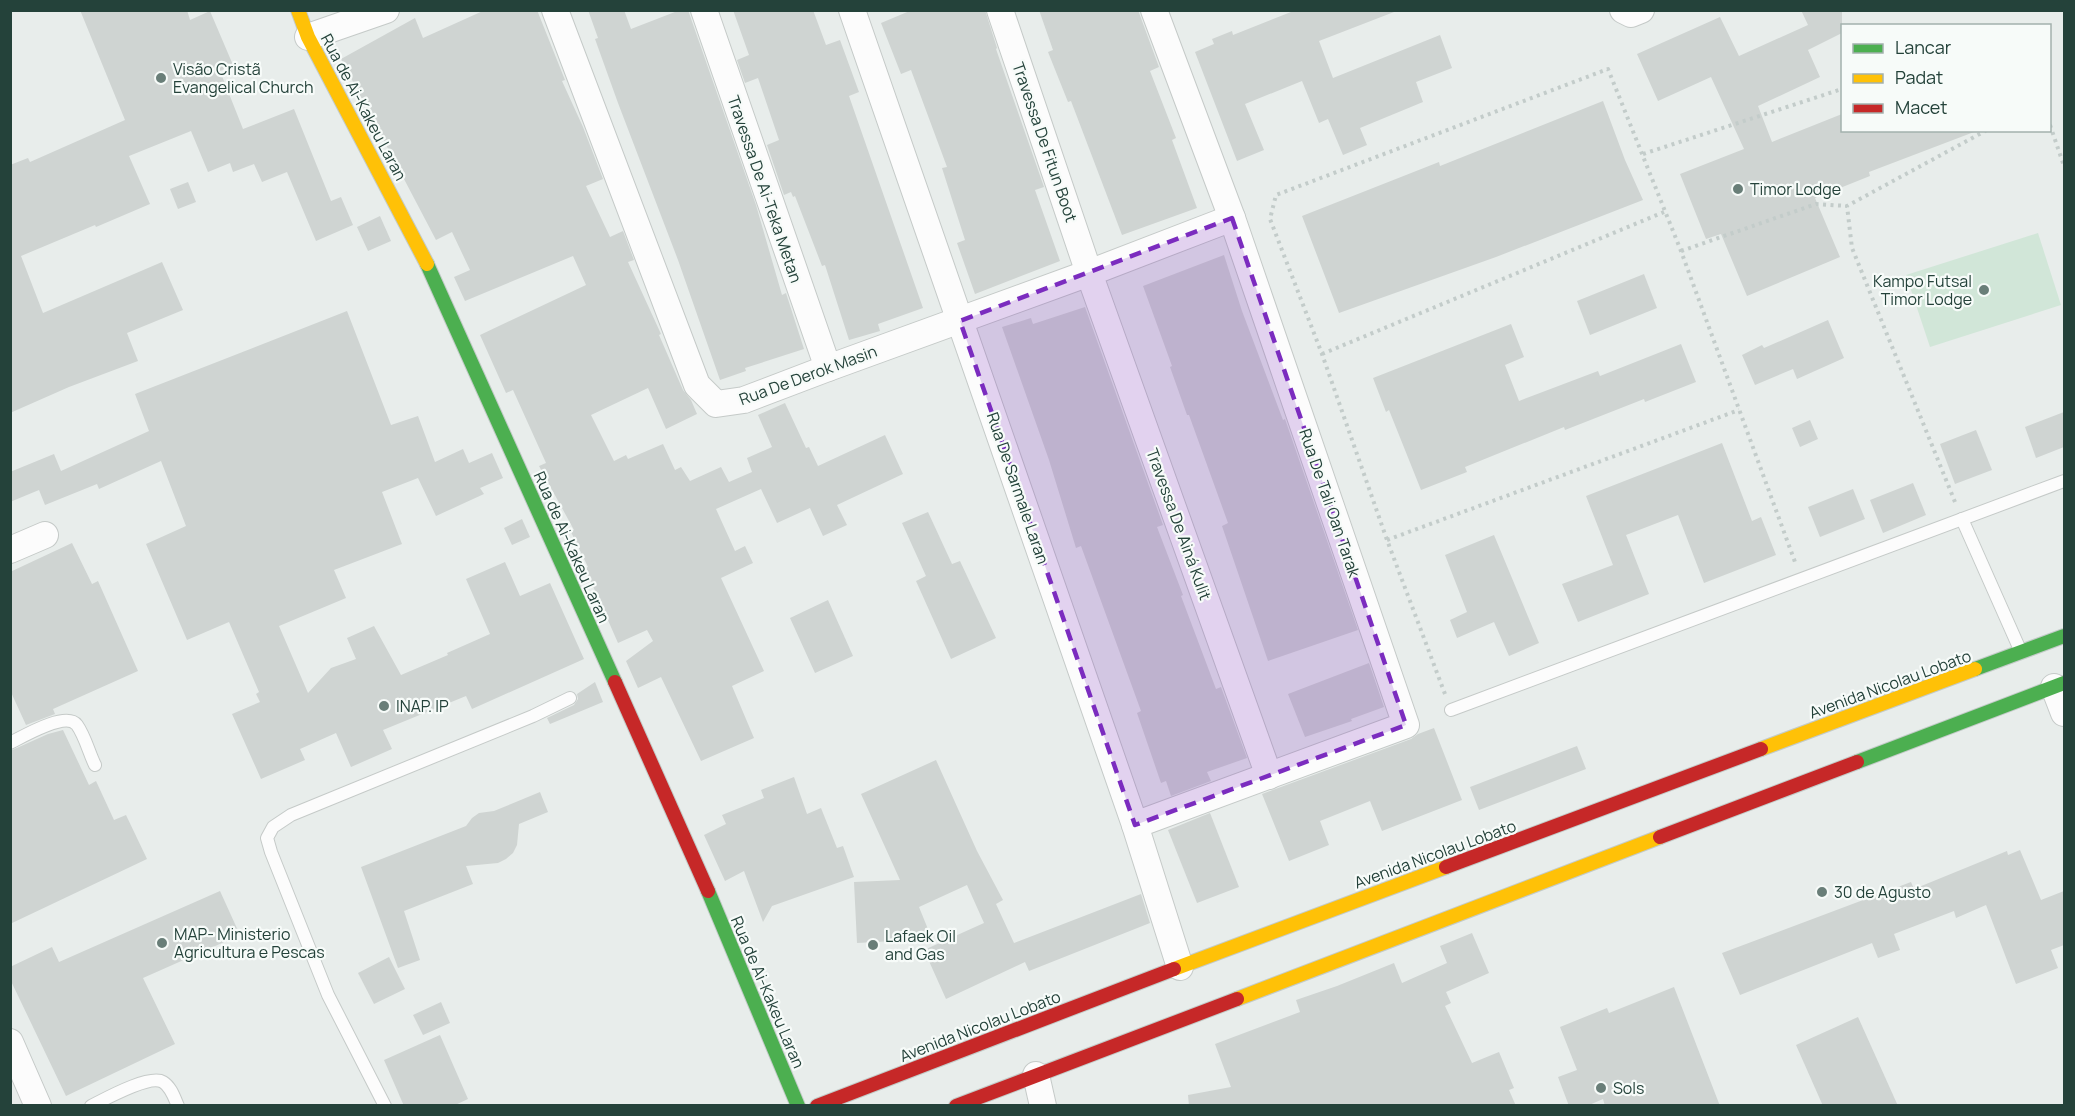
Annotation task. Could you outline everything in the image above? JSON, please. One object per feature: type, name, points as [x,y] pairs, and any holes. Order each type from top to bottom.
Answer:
[{"type":"main road","name":"Rua de Ai-Kakeu Laran","points":[[298,10],[308,37],[431,271],[609,681],[711,897],[798,1106]]},
{"type":"main road","name":"Avenida Nicolau Lobato","points":[[818,1106],[1180,967],[2064,636]]},
{"type":"main road","points":[[956,1106],[2059,685]]},
{"type":"street","points":[[308,37],[386,10]]},
{"type":"street","name":"Rua De Derok Masin","points":[[555,10],[697,385],[716,404],[744,400],[1232,218]]},
{"type":"street","name":"Travessa De Ai-Teka Metan","points":[[704,10],[828,368]]},
{"type":"street","name":"Rua De Sarmale Laran","points":[[852,10],[1135,825],[1180,967]]},
{"type":"street","name":"Travessa De Fitun Boot","points":[[1000,10],[1089,273]]},
{"type":"street","name":"Rua De Tali Oan Tarak","points":[[1135,825],[1406,725],[1232,218],[1154,10]]},
{"type":"street","points":[[1623,10],[1631,14],[1641,10]]},
{"type":"street","name":"Travessa De Ainá Kulit","points":[[1089,273],[1269,776]]},
{"type":"street","points":[[10,550],[45,535]]},
{"type":"street","points":[[2059,685],[2064,713]]},
{"type":"street","points":[[10,1042],[38,1106]]},
{"type":"street","points":[[1036,1075],[1043,1106]]},
{"type":"lane","points":[[1451,710],[2064,481]]},
{"type":"lane","points":[[1962,519],[2021,653]]},
{"type":"lane","points":[[385,1106],[328,995],[267,838],[273,827],[291,815],[533,716],[570,698]]},
{"type":"lane","points":[[10,743],[58,721],[68,719],[76,724],[95,765]]},
{"type":"lane","points":[[91,1106],[150,1079],[162,1081],[171,1090],[178,1106]]},
{"type":"path","points":[[1451,710],[1387,540],[1322,354],[1270,219],[1276,195],[1608,69],[1681,251],[1801,580]]},
{"type":"path","points":[[1643,154],[1841,89]]},
{"type":"path","points":[[2051,130],[2064,166]]},
{"type":"path","points":[[1681,251],[1816,204],[1846,206],[1984,132]]},
{"type":"path","points":[[1846,206],[1852,248],[1962,519]]},
{"type":"path","points":[[1322,354],[1664,212]]},
{"type":"path","points":[[1387,540],[1739,410]]},
{"type":"highlighted area","points":[[1232,218],[1406,725],[1135,825],[960,321]]},
{"type":"green space","name":"Kampo Futsal Timor Lodge","points":[[2038,233],[2061,305],[1930,347],[1906,275]]},
{"type":"building","points":[[80,10],[187,10],[190,20],[210,11],[233,65],[220,71],[243,129],[294,109],[331,201],[341,197],[353,225],[316,241],[287,172],[262,182],[254,164],[233,172],[230,163],[208,172],[191,131],[129,156],[150,204],[21,256],[43,313],[162,262],[183,310],[127,333],[138,361],[69,387],[10,413],[10,165],[28,158],[30,162],[125,120]]},
{"type":"building","points":[[485,10],[537,10],[565,80],[562,81],[603,179],[586,186],[610,237],[623,231],[634,260],[628,262],[661,334],[659,335],[683,390],[691,400],[697,414],[666,429],[648,388],[591,415],[614,461],[626,455],[628,459],[663,444],[675,470],[681,467],[690,481],[721,467],[729,482],[752,472],[747,458],[772,447],[758,415],[785,403],[806,448],[809,447],[818,466],[885,435],[903,474],[837,505],[847,525],[823,536],[810,508],[777,523],[761,489],[716,509],[735,551],[745,546],[753,563],[721,578],[764,671],[732,686],[754,738],[701,761],[661,677],[638,688],[626,661],[653,641],[647,630],[618,643],[585,568],[588,567],[571,532],[574,530],[539,466],[546,463],[513,390],[506,393],[480,335],[586,285],[573,256],[465,301],[454,277],[470,270],[452,232],[436,240],[341,59],[415,18],[423,38]]},
{"type":"building","points":[[588,10],[624,10],[631,29],[680,10],[688,10],[756,205],[782,295],[786,293],[804,349],[745,368],[746,371],[720,380],[678,260],[595,39],[598,38]]},
{"type":"building","points":[[733,10],[813,10],[826,45],[840,40],[859,92],[849,96],[923,308],[878,324],[880,331],[849,340],[825,265],[822,266],[795,196],[793,197],[791,192],[784,195],[767,145],[779,140],[758,78],[745,83],[737,60],[749,55]]},
{"type":"building","points":[[912,10],[985,10],[996,49],[1044,187],[1035,190],[1060,261],[975,294],[957,243],[965,240],[942,168],[947,167],[911,70],[901,74],[881,23]]},
{"type":"building","points":[[1039,10],[1138,10],[1159,67],[1150,71],[1176,138],[1172,140],[1197,208],[1122,235],[1071,101],[1068,102],[1048,52],[1053,50]]},
{"type":"building","points":[[1296,10],[1393,10],[1394,12],[1319,41],[1333,78],[1440,35],[1452,68],[1416,82],[1423,102],[1360,128],[1367,145],[1343,155],[1328,119],[1319,123],[1302,81],[1245,104],[1264,150],[1237,161],[1195,52],[1214,44],[1212,39],[1232,31],[1233,35]]},
{"type":"building","points":[[1801,10],[1842,10],[1841,34],[1808,50],[1820,77],[1758,106],[1772,142],[1841,114],[1841,132],[1974,132],[1869,172],[1870,176],[1815,198],[1840,257],[1747,296],[1721,234],[1706,239],[1680,174],[1744,149],[1711,77],[1658,101],[1637,54],[1720,17],[1739,56],[1808,25]]},
{"type":"building","points":[[1603,101],[1643,200],[1496,257],[1339,313],[1302,216],[1439,162],[1440,166]]},
{"type":"building","points":[[188,182],[196,202],[178,209],[170,189]]},
{"type":"building","points":[[380,216],[391,241],[368,251],[357,227]]},
{"type":"building","points":[[1224,255],[1242,311],[1283,420],[1285,419],[1358,630],[1268,661],[1222,526],[1228,523],[1189,415],[1187,415],[1143,286]]},
{"type":"building","points":[[1644,274],[1657,308],[1590,335],[1577,301]]},
{"type":"building","points":[[1085,307],[1163,525],[1157,527],[1183,595],[1181,596],[1216,689],[1221,687],[1247,758],[1207,772],[1211,781],[1171,796],[1166,781],[1161,783],[1137,713],[1141,711],[1081,546],[1076,548],[1049,460],[1002,327],[1031,318],[1033,324]]},
{"type":"building","points":[[347,311],[391,425],[418,416],[435,462],[463,449],[469,463],[492,453],[503,478],[480,488],[484,494],[436,516],[418,478],[382,492],[402,544],[334,570],[346,598],[279,626],[308,693],[331,668],[356,659],[347,638],[374,626],[401,675],[490,634],[466,579],[505,562],[520,596],[550,583],[584,659],[472,709],[466,696],[383,730],[392,749],[351,767],[336,733],[300,749],[305,760],[261,779],[232,714],[260,702],[256,694],[259,692],[229,622],[187,640],[146,544],[186,526],[161,461],[99,489],[97,484],[45,505],[39,490],[10,502],[10,472],[54,454],[61,471],[149,431],[135,394]]},
{"type":"building","points":[[1828,320],[1844,358],[1797,379],[1793,369],[1755,385],[1742,355],[1762,345],[1764,348]]},
{"type":"building","points":[[1511,324],[1524,357],[1505,365],[1519,401],[1598,371],[1600,376],[1681,344],[1696,382],[1645,402],[1644,399],[1565,430],[1564,427],[1465,467],[1467,472],[1421,490],[1389,410],[1386,412],[1373,378]]},
{"type":"building","points":[[2064,412],[2064,447],[2036,458],[2025,427]]},
{"type":"building","points":[[1810,420],[1818,439],[1800,447],[1792,428]]},
{"type":"building","points":[[1976,430],[1992,470],[1955,484],[1940,444]]},
{"type":"building","points":[[1722,443],[1752,521],[1761,517],[1776,555],[1704,583],[1678,515],[1626,535],[1649,594],[1578,622],[1562,584],[1613,565],[1586,496]]},
{"type":"building","points":[[1913,483],[1926,515],[1883,533],[1870,500]]},
{"type":"building","points":[[1853,489],[1865,519],[1820,537],[1808,507]]},
{"type":"building","points":[[928,512],[952,564],[960,561],[996,638],[951,659],[916,581],[926,576],[902,523]]},
{"type":"building","points":[[522,519],[530,537],[512,545],[504,528]]},
{"type":"building","points":[[1494,535],[1539,643],[1509,656],[1494,622],[1457,638],[1450,620],[1467,612],[1445,555]]},
{"type":"building","points":[[72,543],[92,584],[98,581],[138,671],[53,709],[55,714],[26,725],[10,690],[10,572]]},
{"type":"building","points":[[828,600],[853,656],[815,673],[790,618]]},
{"type":"building","points":[[1369,663],[1384,707],[1305,737],[1288,694]]},
{"type":"building","points":[[595,682],[603,702],[550,724],[547,718],[574,705],[578,699],[577,694]]},
{"type":"building","points":[[1434,728],[1462,800],[1382,831],[1370,801],[1320,821],[1329,845],[1289,861],[1262,794],[1411,739]]},
{"type":"building","points":[[63,730],[89,785],[96,781],[114,820],[126,815],[147,859],[10,924],[10,751],[48,734]]},
{"type":"building","points":[[1577,746],[1586,769],[1479,810],[1470,787]]},
{"type":"building","points":[[936,760],[977,851],[1003,900],[996,904],[1014,943],[1141,894],[1150,923],[1029,971],[1025,962],[946,999],[924,950],[984,923],[967,885],[919,907],[932,939],[857,943],[854,882],[900,880],[861,794]]},
{"type":"building","points":[[794,777],[807,814],[821,808],[837,848],[843,846],[854,877],[772,906],[763,922],[744,871],[725,881],[704,835],[726,824],[722,815],[764,798],[761,790]]},
{"type":"building","points":[[540,792],[548,812],[519,824],[517,845],[513,853],[498,863],[466,866],[473,884],[404,911],[420,960],[398,968],[361,867],[466,826],[479,813],[494,811]]},
{"type":"building","points":[[1210,813],[1239,887],[1197,903],[1168,830]]},
{"type":"building","points":[[2020,850],[2041,900],[2064,891],[2064,945],[2051,950],[2058,968],[2016,984],[1986,905],[1956,918],[1954,911],[1894,934],[1900,950],[1878,958],[1872,943],[1740,995],[1722,953],[1911,882],[1914,889],[2007,851],[2008,855]]},
{"type":"building","points":[[220,891],[240,935],[143,978],[175,1044],[66,1096],[10,979],[10,967],[52,947],[59,962]]},
{"type":"building","points":[[1472,933],[1489,973],[1446,992],[1451,1003],[1445,1006],[1472,1063],[1499,1052],[1514,1088],[1509,1090],[1516,1106],[1189,1106],[1188,1095],[1231,1087],[1215,1044],[1300,1012],[1296,1000],[1394,963],[1402,983],[1447,963],[1440,946]]},
{"type":"building","points":[[389,957],[405,989],[374,1004],[358,973]]},
{"type":"building","points":[[1674,987],[1720,1106],[1605,1106],[1603,1099],[1587,1106],[1569,1106],[1558,1077],[1577,1070],[1560,1027],[1607,1008],[1609,1013]]},
{"type":"building","points":[[441,1002],[450,1023],[423,1035],[413,1015]]},
{"type":"building","points":[[1858,1017],[1898,1106],[1823,1106],[1796,1045]]},
{"type":"building","points":[[440,1035],[468,1099],[453,1106],[404,1106],[384,1060]]},
{"type":"traffic: fast","points":[[427,264],[615,682]]},
{"type":"traffic: fast","points":[[1975,669],[2064,636]]},
{"type":"traffic: fast","points":[[1857,762],[2064,683]]},
{"type":"traffic: fast","points":[[708,891],[798,1106]]},
{"type":"traffic: slow","points":[[298,10],[308,37],[427,264]]},
{"type":"traffic: slow","points":[[1761,749],[1975,669]]},
{"type":"traffic: slow","points":[[1237,999],[1660,837]]},
{"type":"traffic: slow","points":[[1174,969],[1446,867]]},
{"type":"traffic: jam","points":[[615,682],[708,891]]},
{"type":"traffic: jam","points":[[1446,867],[1761,749]]},
{"type":"traffic: jam","points":[[1660,837],[1857,762]]},
{"type":"traffic: jam","points":[[817,1106],[1174,969]]},
{"type":"traffic: jam","points":[[956,1106],[1237,999]]},
{"type":"place","name":"Visão Cristã Evangelical Church","points":[[161,78]]},
{"type":"place","name":"Timor Lodge","points":[[1738,189]]},
{"type":"place","name":"Kampo Futsal Timor Lodge","points":[[1984,290]]},
{"type":"place","name":"INAP. IP","points":[[384,706]]},
{"type":"place","name":"30 de Agusto","points":[[1822,892]]},
{"type":"place","name":"MAP- Ministerio Agricultura e Pescas","points":[[162,943]]},
{"type":"place","name":"Lafaek Oil and Gas","points":[[873,945]]},
{"type":"place","name":"Sols","points":[[1601,1088]]}]
